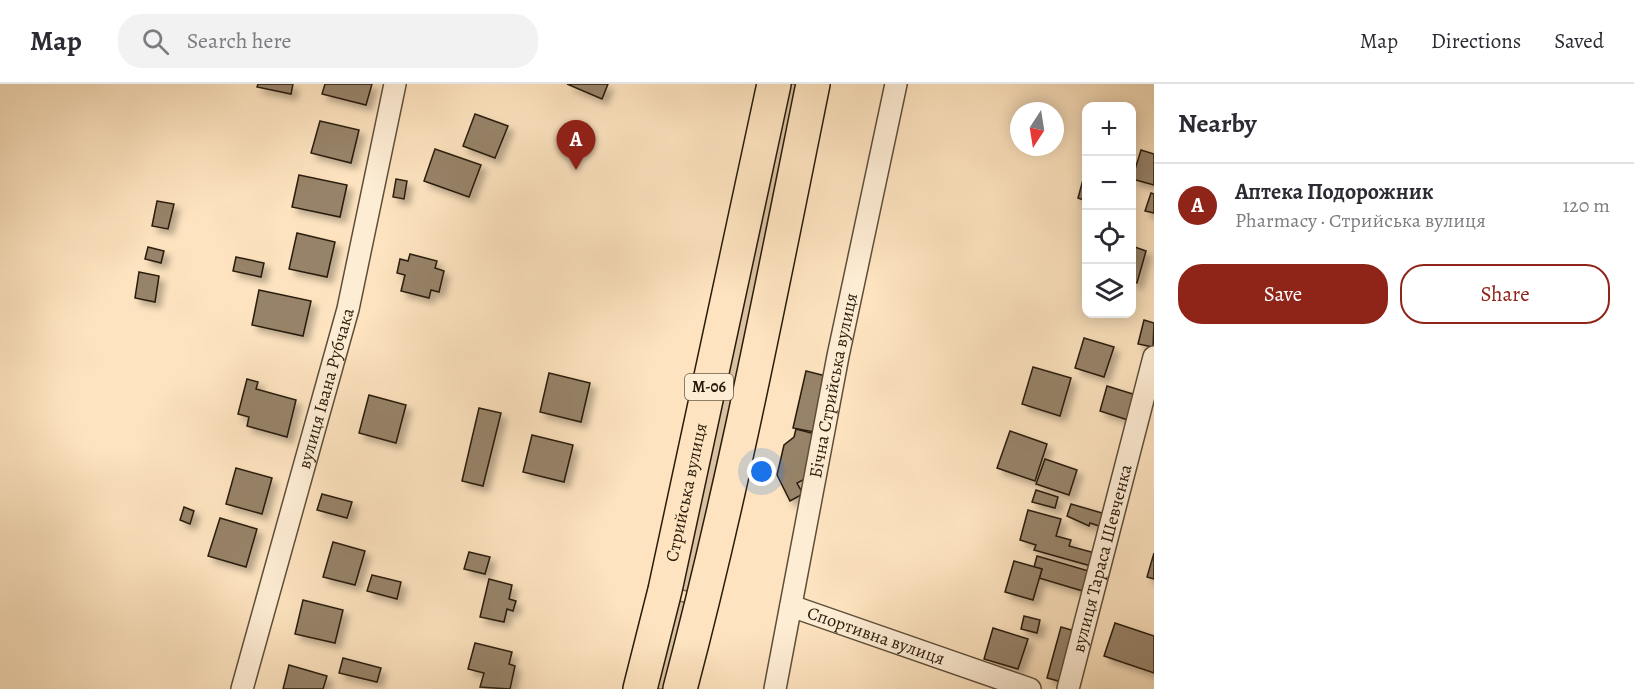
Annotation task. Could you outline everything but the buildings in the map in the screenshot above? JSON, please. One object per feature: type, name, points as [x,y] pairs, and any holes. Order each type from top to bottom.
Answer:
[{"type":"highway","name":"Стрийська вулиця","points":[[640,689],[665,590],[774,84]]},
{"type":"highway","name":"М-06","points":[[680,689],[704,599],[748,407],[813,84]]},
{"type":"street","name":"вулиця Івана Рубчака","points":[[242,689],[348,309],[395,84]]},
{"type":"street","name":"Бічна Стрийська вулиця","points":[[775,689],[838,356],[896,84]]},
{"type":"street","name":"вулиця Тараса Шевченка","points":[[1068,689],[1154,357]]},
{"type":"street","name":"Спортивна вулиця","points":[[791,606],[1030,689]]},
{"type":"shaded area","points":[[788,84],[800,84],[692,592],[682,590]]},
{"type":"shaded area","points":[[679,601],[689,603],[666,689],[655,689]]},
{"type":"place","name":"Аптека Подорожник","points":[[576,170]]}]
